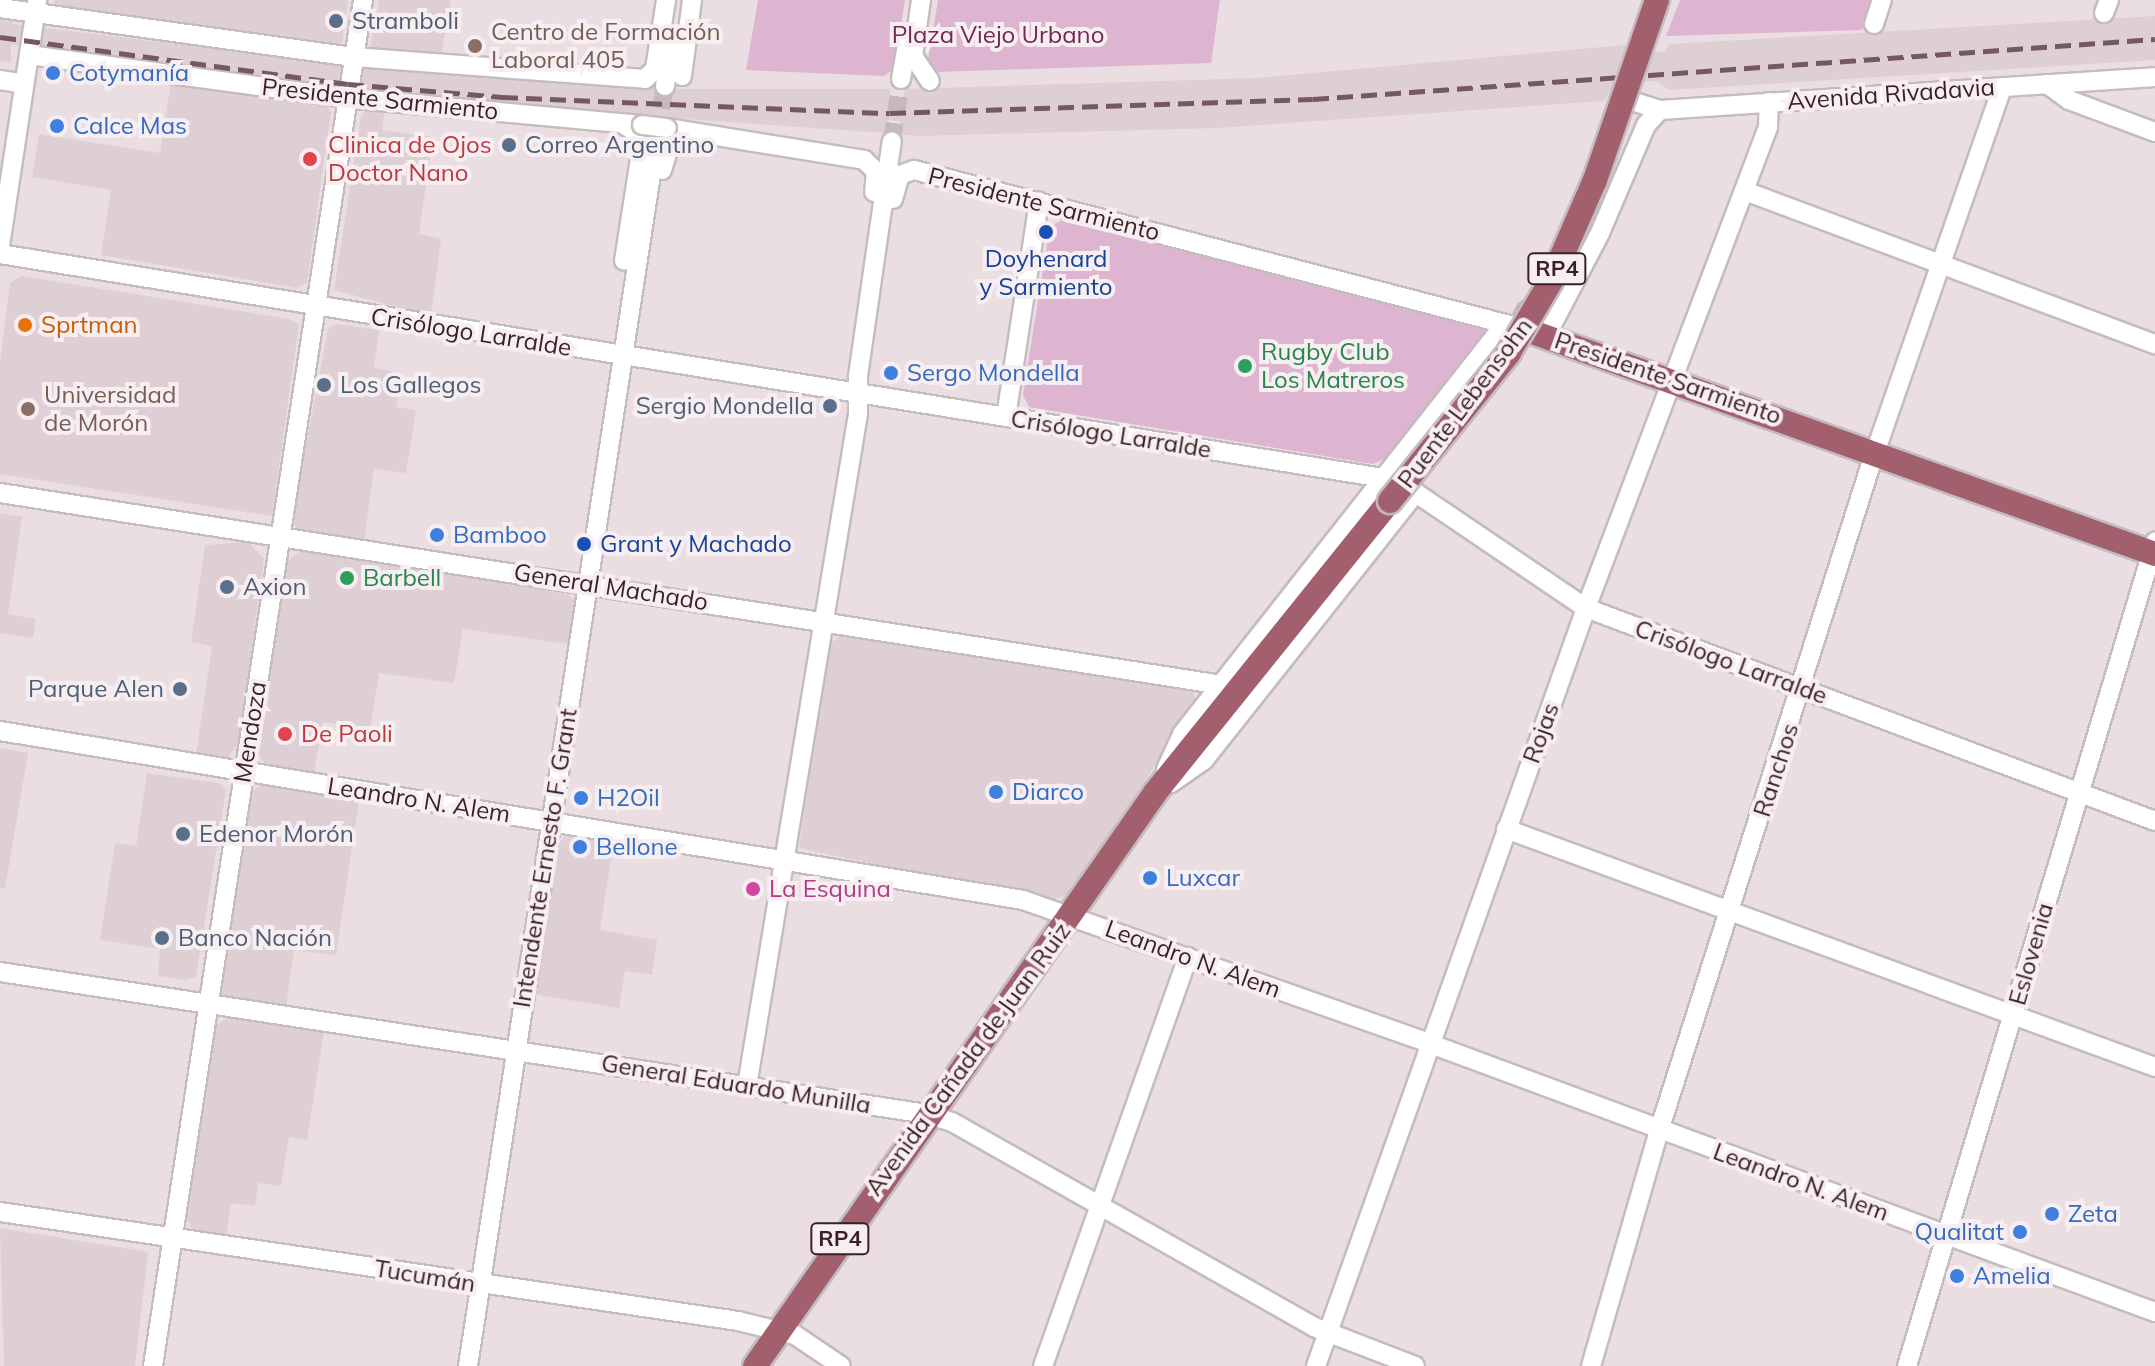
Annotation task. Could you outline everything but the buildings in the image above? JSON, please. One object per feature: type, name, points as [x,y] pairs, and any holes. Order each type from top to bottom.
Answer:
[{"type":"main road","name":"Avenida Cañada de Juan Ruiz","points":[[1521,328],[1596,185],[1629,100],[1637,49],[1655,0]]},
{"type":"main road","name":"Puente Lebensohn","points":[[1185,756],[1508,354],[1545,292],[1595,180],[1655,0]]},
{"type":"main road","name":"Presidente Sarmiento","points":[[1521,328],[1673,378],[2154,549]]},
{"type":"main road","name":"Avenida Cañada de Juan Ruiz","points":[[755,1366],[776,1330],[927,1114],[1072,916],[1155,793],[1185,756]]},
{"type":"street","name":"Mendoza","points":[[153,1366],[206,1003],[363,0]]},
{"type":"street","points":[[658,80],[666,0]]},
{"type":"street","points":[[658,80],[677,0]]},
{"type":"street","points":[[682,76],[692,0]]},
{"type":"street","points":[[901,79],[919,0]]},
{"type":"street","points":[[919,0],[913,56],[930,81]]},
{"type":"street","points":[[1874,24],[1882,0]]},
{"type":"street","name":"Presidente Sarmiento","points":[[0,8],[36,7],[354,57],[658,80]]},
{"type":"street","points":[[0,246],[36,7]]},
{"type":"street","name":"Presidente Sarmiento","points":[[29,55],[346,98],[622,123],[873,166],[872,217],[878,239]]},
{"type":"street","name":"Avenida Rivadavia","points":[[1629,100],[1660,110],[2155,77]]},
{"type":"street","points":[[0,80],[24,84]]},
{"type":"street","points":[[2047,84],[2069,100],[2155,132]]},
{"type":"street","name":"Ranchos","points":[[1591,1366],[1659,1131],[1875,452],[2002,87]]},
{"type":"street","name":"Rojas","points":[[1316,1366],[1428,1043],[1586,608],[1768,127],[1769,102]]},
{"type":"street","points":[[1546,336],[1600,233],[1646,125],[1660,110]]},
{"type":"street","name":"Intendente Ernesto F. Grant","points":[[622,123],[638,133],[642,146],[615,321],[622,353]]},
{"type":"street","name":"Intendente Ernesto F. Grant","points":[[468,1366],[589,584],[655,129]]},
{"type":"street","name":"Intendente Ernesto F. Grant","points":[[622,353],[638,324],[666,149],[676,142],[705,145],[717,137]]},
{"type":"street","points":[[747,1086],[827,620],[892,141]]},
{"type":"street","name":"Presidente Sarmiento","points":[[878,239],[890,219],[896,181],[906,170],[914,170],[1521,328]]},
{"type":"street","points":[[1745,191],[2155,344]]},
{"type":"street","points":[[1006,417],[1039,202]]},
{"type":"street","name":"Crisólogo Larralde","points":[[0,254],[1006,417],[1400,490],[1586,608],[2155,821]]},
{"type":"street","name":"Avenida Cañada de Juan Ruiz","points":[[1155,793],[1204,760],[1400,490],[1496,335],[1521,328]]},
{"type":"street","name":"Avenida Cañada de Juan Ruiz","points":[[1155,793],[1182,734],[1222,685],[1400,490],[1408,470],[1521,328]]},
{"type":"street","name":"General Machado","points":[[0,493],[827,620],[1222,685]]},
{"type":"street","name":"Eslovenia","points":[[1907,1366],[2154,549]]},
{"type":"street","name":"Leandro N. Alem","points":[[0,731],[1023,900],[1428,1043],[2155,1312]]},
{"type":"street","points":[[1506,829],[2155,1067]]},
{"type":"street","points":[[1043,1366],[1188,957]]},
{"type":"street","name":"General Eduardo Munilla","points":[[0,972],[927,1114],[952,1122],[1328,1334],[1415,1366]]},
{"type":"street","name":"Tucumán","points":[[0,1212],[776,1330],[808,1341],[841,1366]]},
{"type":"shaded area","points":[[54,0],[348,0],[342,43],[333,49],[56,12]]},
{"type":"shaded area","points":[[379,0],[451,0],[440,61],[375,55],[370,48]]},
{"type":"shaded area","points":[[0,13],[14,16],[13,24],[324,62],[678,89],[890,89],[890,98],[903,98],[905,89],[1257,78],[1625,45],[1630,52],[1664,52],[1670,44],[2155,16],[2155,60],[1669,90],[1656,81],[1616,83],[1604,101],[1218,128],[919,136],[898,134],[900,121],[888,120],[885,133],[512,107],[52,54],[11,44],[11,63],[0,61]]},
{"type":"shaded area","points":[[171,82],[324,103],[331,112],[307,282],[298,288],[101,255],[111,190],[32,177],[39,134],[160,153]]},
{"type":"shaded area","points":[[367,108],[385,111],[382,130],[433,137],[419,234],[441,239],[431,316],[334,290],[361,116]]},
{"type":"shaded area","points":[[21,276],[290,319],[299,325],[272,516],[0,474],[0,363],[10,283]]},
{"type":"shaded area","points":[[336,324],[379,330],[374,368],[402,373],[396,407],[416,410],[406,473],[374,469],[364,541],[298,530],[292,520],[328,329]]},
{"type":"shaded area","points":[[0,513],[22,517],[8,614],[36,619],[33,638],[0,633]]},
{"type":"shaded area","points":[[249,542],[264,559],[238,744],[228,757],[196,755],[212,646],[191,642],[205,545]]},
{"type":"shaded area","points":[[302,550],[568,594],[575,601],[568,644],[463,629],[454,683],[379,673],[370,729],[323,722],[314,773],[266,766],[256,751],[285,563]]},
{"type":"shaded area","points":[[844,633],[1191,689],[1197,701],[1071,894],[1048,901],[799,848],[828,645]]},
{"type":"shaded area","points":[[0,748],[28,753],[5,889],[0,888]]},
{"type":"shaded area","points":[[147,773],[219,783],[226,790],[196,977],[185,980],[158,976],[160,949],[100,940],[115,843],[136,846]]},
{"type":"shaded area","points":[[262,784],[359,800],[336,955],[294,950],[286,1006],[227,998],[217,989],[249,794]]},
{"type":"shaded area","points":[[570,833],[614,840],[600,930],[657,940],[652,975],[625,971],[619,1008],[532,994],[555,846]]},
{"type":"shaded area","points":[[230,1016],[324,1031],[307,1140],[289,1137],[281,1186],[258,1183],[255,1206],[231,1203],[226,1237],[193,1231],[186,1217],[214,1027]]},
{"type":"shaded area","points":[[0,1228],[148,1252],[135,1366],[4,1366]]},
{"type":"green space","points":[[758,0],[905,0],[894,69],[884,76],[746,70]]},
{"type":"green space","name":"Plaza Viejo Urbano","points":[[938,0],[1220,0],[1211,63],[937,72],[928,60]]},
{"type":"green space","points":[[1680,0],[1872,0],[1862,30],[1666,36]]},
{"type":"green space","name":"Rugby Club Los Matreros","points":[[1063,220],[1483,328],[1487,338],[1386,458],[1373,464],[1029,407],[1023,395],[1050,226]]},
{"type":"tunnel","points":[[892,141],[901,79]]},
{"type":"tunnel","points":[[657,135],[665,86]]},
{"type":"railway","points":[[0,37],[348,84],[502,97],[890,113],[1313,99],[2155,39]]},
{"type":"place","name":"Stramboli","points":[[336,21]]},
{"type":"place","name":"Centro de Formación Laboral 405","points":[[475,46]]},
{"type":"place","name":"Cotymanía","points":[[53,73]]},
{"type":"place","name":"Calce Mas","points":[[57,126]]},
{"type":"place","name":"Correo Argentino","points":[[509,145]]},
{"type":"place","name":"Clinica de Ojos Doctor Nano","points":[[310,159]]},
{"type":"place","name":"Doyhenard y Sarmiento","points":[[1046,232]]},
{"type":"place","name":"Sprtman","points":[[25,325]]},
{"type":"place","name":"Rugby Club Los Matreros","points":[[1245,366]]},
{"type":"place","name":"Sergo Mondella","points":[[891,373]]},
{"type":"place","name":"Los Gallegos","points":[[324,385]]},
{"type":"place","name":"Sergio Mondella","points":[[830,406]]},
{"type":"place","name":"Universidad de Morón","points":[[28,409]]},
{"type":"place","name":"Bamboo","points":[[437,535]]},
{"type":"place","name":"Grant y Machado","points":[[584,544]]},
{"type":"place","name":"Barbell","points":[[347,578]]},
{"type":"place","name":"Axion","points":[[227,587]]},
{"type":"place","name":"Parque Alen","points":[[180,689]]},
{"type":"place","name":"De Paoli","points":[[285,734]]},
{"type":"place","name":"Diarco","points":[[996,792]]},
{"type":"place","name":"H2Oil","points":[[581,798]]},
{"type":"place","name":"Edenor Morón","points":[[183,834]]},
{"type":"place","name":"Bellone","points":[[580,847]]},
{"type":"place","name":"Luxcar","points":[[1150,878]]},
{"type":"place","name":"La Esquina","points":[[753,889]]},
{"type":"place","name":"Banco Nación","points":[[162,938]]},
{"type":"place","name":"Zeta","points":[[2052,1214]]},
{"type":"place","name":"Qualitat","points":[[2020,1232]]},
{"type":"place","name":"Amelia","points":[[1957,1276]]}]
